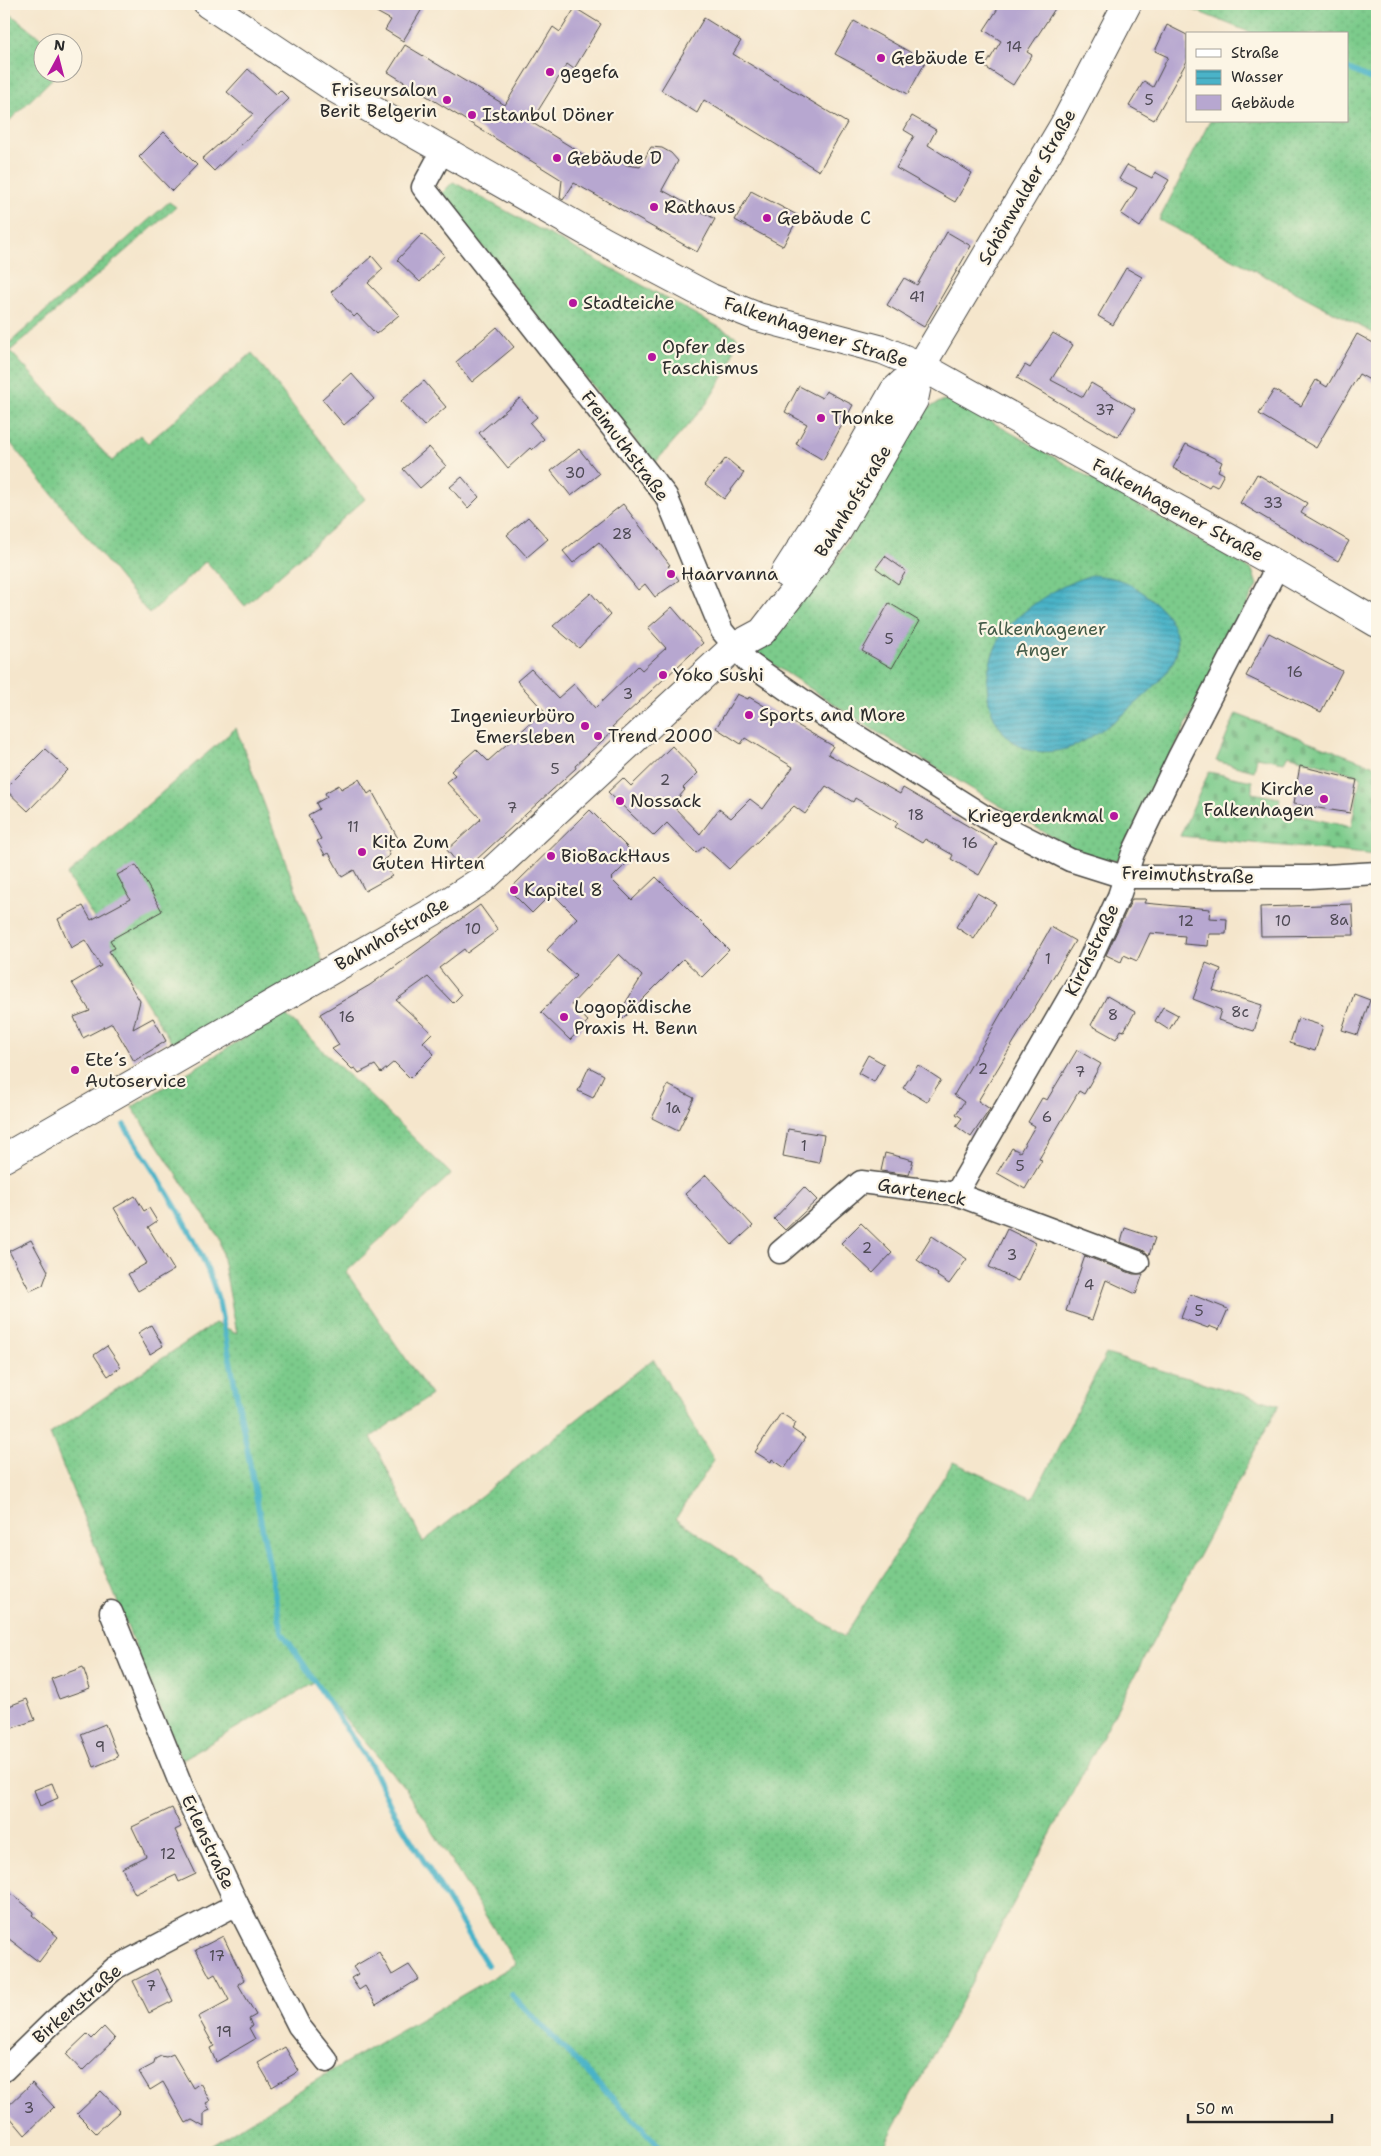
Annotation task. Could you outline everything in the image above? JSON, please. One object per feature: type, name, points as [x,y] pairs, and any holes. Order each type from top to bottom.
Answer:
[{"type":"main road","name":"Falkenhagener Straße","points":[[208,4],[334,88],[605,242],[710,298],[758,317],[883,350],[921,366],[1278,565],[1377,623]]},
{"type":"main road","name":"Schönwalder Straße","points":[[921,366],[1064,125],[1127,4]]},
{"type":"main road","name":"Bahnhofstraße","points":[[4,1158],[434,911],[482,880],[734,647],[762,632],[804,578],[836,532],[914,400],[921,366]]},
{"type":"street","name":"Freimuthstraße","points":[[443,150],[423,187],[666,496],[722,630],[749,663],[825,716],[986,817],[1070,860],[1124,877],[1309,877],[1377,874]]},
{"type":"street","name":"Kirchstraße","points":[[956,1194],[1084,972],[1119,896],[1124,877],[1179,756],[1278,565]]},
{"type":"street","name":"Garteneck","points":[[780,1252],[862,1182],[956,1194],[1138,1262]]},
{"type":"street","name":"Erlenstraße","points":[[111,1612],[181,1785],[237,1904],[299,2026],[327,2061]]},
{"type":"street","name":"Birkenstraße","points":[[4,2070],[52,2023],[115,1968],[237,1904]]},
{"type":"green space","points":[[1179,4],[1377,4],[1377,335],[1159,220],[1209,122],[1348,122],[1348,32],[1249,32]]},
{"type":"green space","points":[[4,9],[33,32],[32,82],[49,82],[4,126]]},
{"type":"green space","points":[[453,182],[737,337],[729,367],[707,403],[654,464],[441,194]]},
{"type":"green space","points":[[169,202],[176,207],[10,351],[112,461],[140,435],[148,443],[252,353],[365,499],[245,606],[206,561],[149,614],[4,435],[4,344],[6,346]]},
{"type":"green space","name":"Falkenhagener Anger","points":[[944,400],[964,406],[1252,570],[1257,585],[1117,861],[1089,859],[872,729],[756,653],[834,564],[922,411]]},
{"type":"green space","points":[[1236,714],[1377,767],[1377,855],[1180,836],[1209,772],[1252,781],[1252,793],[1280,798],[1278,811],[1351,827],[1361,776],[1288,755],[1284,762],[1257,757],[1254,771],[1216,761]]},
{"type":"green space","points":[[236,728],[325,968],[178,1053],[67,875]]},
{"type":"green space","points":[[284,1013],[451,1174],[346,1272],[431,1395],[371,1437],[423,1542],[653,1359],[714,1460],[676,1518],[844,1637],[953,1462],[1033,1498],[1106,1354],[1279,1405],[881,2152],[201,2152],[331,2071],[516,1964],[406,1789],[314,1683],[181,1760],[50,1434],[215,1323],[237,1333],[219,1238],[132,1107]]},
{"type":"water","points":[[1091,575],[1117,579],[1131,585],[1158,605],[1168,617],[1175,631],[1177,639],[1176,655],[1170,667],[1147,694],[1099,732],[1067,749],[1048,752],[1029,750],[1009,738],[998,724],[991,708],[988,673],[992,655],[1000,638],[1011,624],[1029,608],[1058,589]]},
{"type":"building","points":[[362,4],[425,4],[403,41],[385,30],[391,20]]},
{"type":"building","points":[[1001,4],[1058,4],[1027,52],[1032,55],[1013,85],[985,67],[1001,41],[984,30]]},
{"type":"building","points":[[575,8],[601,24],[574,69],[567,64],[531,122],[589,158],[594,151],[611,162],[614,157],[627,165],[640,167],[651,147],[662,148],[671,153],[678,161],[662,190],[715,219],[697,252],[574,183],[563,200],[560,198],[562,180],[388,72],[405,45],[505,105],[553,27],[560,32]]},
{"type":"building","points":[[704,18],[741,41],[733,54],[847,123],[819,171],[704,100],[697,113],[661,90]]},
{"type":"building","name":"Gebäude E","points":[[854,21],[926,61],[908,94],[835,54]]},
{"type":"building","points":[[1167,25],[1186,34],[1186,63],[1154,120],[1129,106],[1144,81],[1153,87],[1168,57],[1155,51]]},
{"type":"building","points":[[248,69],[276,94],[280,90],[289,99],[214,171],[202,159],[253,114],[227,92]]},
{"type":"building","points":[[912,116],[936,130],[928,145],[972,173],[955,202],[896,168],[914,136],[904,130]]},
{"type":"building","points":[[164,132],[197,165],[172,191],[139,157]]},
{"type":"building","points":[[1127,165],[1152,178],[1155,172],[1169,180],[1140,227],[1121,214],[1137,188],[1119,179]]},
{"type":"building","name":"Gebäude C","points":[[751,191],[799,216],[783,246],[735,220]]},
{"type":"building","points":[[947,232],[971,246],[924,327],[887,305],[904,278],[917,285]]},
{"type":"building","points":[[422,234],[445,255],[420,282],[397,260]]},
{"type":"building","points":[[372,256],[383,269],[368,283],[399,315],[376,334],[357,314],[354,317],[331,292]]},
{"type":"building","points":[[1126,268],[1142,277],[1113,325],[1098,316]]},
{"type":"building","points":[[497,327],[514,347],[472,382],[456,362]]},
{"type":"building","points":[[1053,333],[1073,345],[1051,380],[1083,397],[1091,383],[1135,409],[1118,437],[1017,378],[1025,365],[1030,368]]},
{"type":"building","points":[[1357,334],[1377,345],[1377,384],[1359,374],[1316,448],[1259,414],[1274,390],[1301,406],[1316,380],[1327,387]]},
{"type":"building","points":[[351,373],[374,399],[344,425],[322,399]]},
{"type":"building","points":[[424,381],[446,407],[424,426],[401,401]]},
{"type":"building","name":"Thonke","points":[[799,386],[822,398],[826,391],[853,405],[823,460],[796,444],[807,424],[785,412]]},
{"type":"building","points":[[520,398],[537,417],[530,423],[544,439],[532,450],[530,448],[508,468],[479,433]]},
{"type":"building","points":[[1186,444],[1222,462],[1218,471],[1224,474],[1217,487],[1211,484],[1209,487],[1173,468]]},
{"type":"building","points":[[429,447],[446,466],[420,488],[403,469]]},
{"type":"building","points":[[579,449],[599,474],[571,496],[551,471]]},
{"type":"building","points":[[726,458],[744,473],[724,499],[705,484]]},
{"type":"building","points":[[1257,474],[1307,503],[1301,513],[1349,541],[1338,561],[1240,503]]},
{"type":"building","points":[[462,477],[479,497],[468,508],[450,487]]},
{"type":"building","points":[[623,504],[670,565],[668,566],[679,580],[655,597],[645,584],[638,590],[599,542],[573,563],[563,551]]},
{"type":"building","points":[[528,517],[548,539],[527,557],[507,535]]},
{"type":"building","points":[[885,556],[906,571],[898,584],[876,568]]},
{"type":"building","points":[[591,593],[610,615],[579,648],[553,626]]},
{"type":"building","points":[[889,603],[919,621],[892,668],[862,651]]},
{"type":"building","points":[[672,607],[703,643],[612,727],[615,729],[575,766],[576,768],[464,871],[447,850],[481,819],[446,782],[455,775],[451,771],[476,749],[488,761],[544,711],[517,681],[531,669],[558,698],[574,684],[595,708],[638,666],[642,670],[666,648],[648,628]]},
{"type":"building","points":[[1269,633],[1342,671],[1321,712],[1246,676]]},
{"type":"building","points":[[737,694],[748,699],[749,697],[833,746],[828,754],[900,794],[903,788],[997,843],[979,875],[951,859],[953,855],[925,839],[922,843],[895,827],[898,823],[874,809],[855,798],[853,802],[826,786],[805,814],[794,806],[729,869],[704,846],[696,853],[667,823],[654,836],[608,792],[623,778],[631,786],[672,746],[698,773],[683,788],[685,790],[672,805],[700,834],[719,809],[731,818],[750,799],[763,809],[793,767],[745,738],[741,744],[716,728]]},
{"type":"building","points":[[45,749],[68,770],[28,811],[5,789]]},
{"type":"building","name":"Kirche Falkenhagen","points":[[1300,766],[1357,780],[1350,813],[1293,804]]},
{"type":"building","points":[[359,779],[368,794],[372,791],[401,844],[388,851],[390,855],[383,860],[392,876],[365,891],[354,870],[342,877],[329,853],[325,855],[317,841],[321,839],[308,815],[319,809],[316,803],[327,797],[325,793],[339,785],[341,789]]},
{"type":"building","points":[[590,810],[635,855],[611,879],[632,900],[656,877],[729,950],[702,977],[683,959],[623,1019],[618,1015],[642,976],[619,954],[571,1005],[588,1021],[570,1040],[541,1012],[576,976],[547,950],[577,918],[552,893],[532,913],[509,890]]},
{"type":"building","points":[[136,865],[162,911],[110,940],[115,948],[109,951],[140,1001],[133,1029],[153,1018],[166,1041],[134,1061],[112,1023],[83,1038],[74,1017],[90,1011],[72,983],[101,966],[85,940],[71,948],[58,919],[83,906],[91,920],[130,899],[117,875]]},
{"type":"building","points":[[977,893],[996,904],[974,939],[956,927]]},
{"type":"building","points":[[1132,899],[1146,899],[1144,903],[1210,909],[1209,918],[1227,919],[1226,934],[1209,934],[1208,946],[1184,944],[1185,936],[1150,933],[1137,961],[1124,955],[1121,962],[1106,955]]},
{"type":"building","points":[[1352,904],[1354,935],[1261,936],[1260,907]]},
{"type":"building","points":[[480,905],[498,930],[467,953],[464,949],[439,968],[461,995],[453,1003],[428,977],[396,1000],[432,1033],[423,1042],[434,1054],[410,1078],[394,1062],[381,1073],[375,1065],[359,1073],[355,1068],[352,1069],[332,1049],[339,1045],[320,1014],[370,985]]},
{"type":"building","points":[[1051,927],[1075,941],[978,1101],[990,1109],[971,1137],[956,1126],[962,1118],[956,1114],[964,1102],[954,1095]]},
{"type":"building","points":[[1206,963],[1221,969],[1213,990],[1262,1005],[1254,1031],[1218,1020],[1221,1010],[1193,999]]},
{"type":"building","points":[[1354,994],[1370,1000],[1358,1035],[1342,1030]]},
{"type":"building","points":[[1107,996],[1135,1012],[1124,1031],[1121,1030],[1116,1039],[1091,1025]]},
{"type":"building","points":[[1163,1007],[1178,1015],[1169,1030],[1155,1021]]},
{"type":"building","points":[[1298,1018],[1323,1026],[1315,1051],[1290,1043]]},
{"type":"building","points":[[1077,1050],[1101,1064],[1084,1094],[1079,1091],[1039,1159],[1042,1160],[1025,1189],[997,1173],[1012,1148],[1020,1152],[1035,1126],[1028,1122],[1042,1098],[1047,1100]]},
{"type":"building","points":[[868,1055],[884,1064],[874,1082],[858,1073]]},
{"type":"building","points":[[918,1065],[941,1080],[927,1102],[903,1088]]},
{"type":"building","points":[[589,1067],[604,1075],[593,1098],[578,1091]]},
{"type":"building","points":[[668,1085],[694,1098],[678,1131],[652,1118]]},
{"type":"building","points":[[788,1129],[824,1135],[819,1163],[783,1156]]},
{"type":"building","points":[[885,1153],[913,1160],[909,1175],[881,1171]]},
{"type":"building","points":[[706,1175],[753,1226],[732,1245],[685,1194]]},
{"type":"building","points":[[804,1187],[817,1200],[785,1230],[774,1219]]},
{"type":"building","points":[[135,1196],[144,1211],[149,1208],[157,1221],[148,1227],[174,1270],[138,1291],[128,1274],[147,1263],[114,1208]]},
{"type":"building","points":[[861,1223],[892,1253],[873,1273],[841,1243]]},
{"type":"building","points":[[1125,1228],[1155,1238],[1149,1255],[1143,1250],[1121,1242]]},
{"type":"building","points":[[1007,1229],[1036,1243],[1018,1281],[989,1267]]},
{"type":"building","points":[[932,1236],[967,1259],[949,1284],[917,1260]]},
{"type":"building","points":[[31,1240],[48,1271],[43,1285],[30,1291],[9,1251]]},
{"type":"building","points":[[1085,1256],[1133,1274],[1143,1274],[1136,1294],[1106,1280],[1092,1320],[1066,1311]]},
{"type":"building","points":[[1190,1294],[1228,1309],[1219,1330],[1181,1318]]},
{"type":"building","points":[[151,1325],[163,1346],[150,1354],[138,1333]]},
{"type":"building","points":[[107,1346],[121,1367],[108,1376],[94,1355]]},
{"type":"building","points":[[781,1413],[796,1423],[792,1429],[805,1438],[785,1468],[772,1459],[771,1462],[755,1452]]},
{"type":"building","points":[[83,1667],[90,1688],[59,1699],[51,1679]]},
{"type":"building","points":[[27,1699],[35,1720],[4,1731],[4,1708]]},
{"type":"building","points":[[105,1724],[118,1757],[94,1767],[81,1734]]},
{"type":"building","points":[[52,1783],[58,1798],[40,1806],[34,1790]]},
{"type":"building","points":[[172,1808],[181,1827],[175,1830],[196,1874],[179,1882],[176,1875],[135,1894],[122,1868],[146,1856],[132,1827]]},
{"type":"building","points":[[4,1888],[34,1912],[32,1915],[58,1937],[39,1962],[4,1935]]},
{"type":"building","points":[[223,1936],[244,1980],[238,1984],[256,2015],[249,2019],[252,2026],[249,2028],[255,2039],[216,2062],[210,2048],[214,2046],[198,2017],[229,2000],[215,1974],[210,1977],[196,1950]]},
{"type":"building","points":[[379,1952],[392,1975],[409,1965],[419,1979],[376,2005],[365,1986],[359,1990],[351,1978],[358,1974],[353,1967]]},
{"type":"building","points":[[157,1969],[173,2001],[149,2013],[133,1981]]},
{"type":"building","points":[[104,2027],[115,2039],[82,2071],[66,2054],[87,2034],[92,2039]]},
{"type":"building","points":[[285,2047],[299,2071],[272,2087],[258,2063]]},
{"type":"building","points":[[173,2054],[193,2088],[200,2083],[210,2101],[206,2103],[210,2110],[204,2113],[204,2127],[192,2120],[186,2123],[163,2082],[150,2090],[139,2072],[154,2064],[155,2059]]},
{"type":"building","points":[[32,2083],[54,2107],[25,2135],[4,2110]]},
{"type":"building","points":[[101,2091],[120,2111],[96,2133],[77,2114]]},
{"type":"waterway","points":[[1348,68],[1377,82]]},
{"type":"waterway","points":[[124,1125],[190,1232],[211,1278],[219,1302],[282,1632],[372,1767],[392,1809],[488,1966]]},
{"type":"waterway","points":[[512,1995],[665,2152]]},
{"type":"place","name":"Gebäude E","points":[[881,58]]},
{"type":"place","name":"gegefa","points":[[550,72]]},
{"type":"place","name":"Friseursalon Berit Belgerin","points":[[447,100]]},
{"type":"place","name":"Istanbul Döner","points":[[472,115]]},
{"type":"place","name":"Gebäude D","points":[[557,158]]},
{"type":"place","name":"Rathaus","points":[[654,207]]},
{"type":"place","name":"Gebäude C","points":[[767,218]]},
{"type":"place","name":"Stadteiche","points":[[573,303]]},
{"type":"place","name":"Opfer des Faschismus","points":[[652,357]]},
{"type":"place","name":"Thonke","points":[[821,418]]},
{"type":"place","name":"Haarvanna","points":[[671,574]]},
{"type":"place","name":"Yoko Sushi","points":[[663,675]]},
{"type":"place","name":"Sports and More","points":[[749,715]]},
{"type":"place","name":"Ingenieurbüro Emersleben","points":[[585,726]]},
{"type":"place","name":"Trend 2000","points":[[598,736]]},
{"type":"place","name":"Kirche Falkenhagen","points":[[1324,799]]},
{"type":"place","name":"Nossack","points":[[620,801]]},
{"type":"place","name":"Kriegerdenkmal","points":[[1114,816]]},
{"type":"place","name":"Kita Zum Guten Hirten","points":[[362,852]]},
{"type":"place","name":"BioBackHaus","points":[[551,856]]},
{"type":"place","name":"Kapitel 8","points":[[514,890]]},
{"type":"place","name":"Logopädische Praxis H. Benn","points":[[564,1017]]},
{"type":"place","name":"Ete´s Autoservice","points":[[75,1070]]}]
